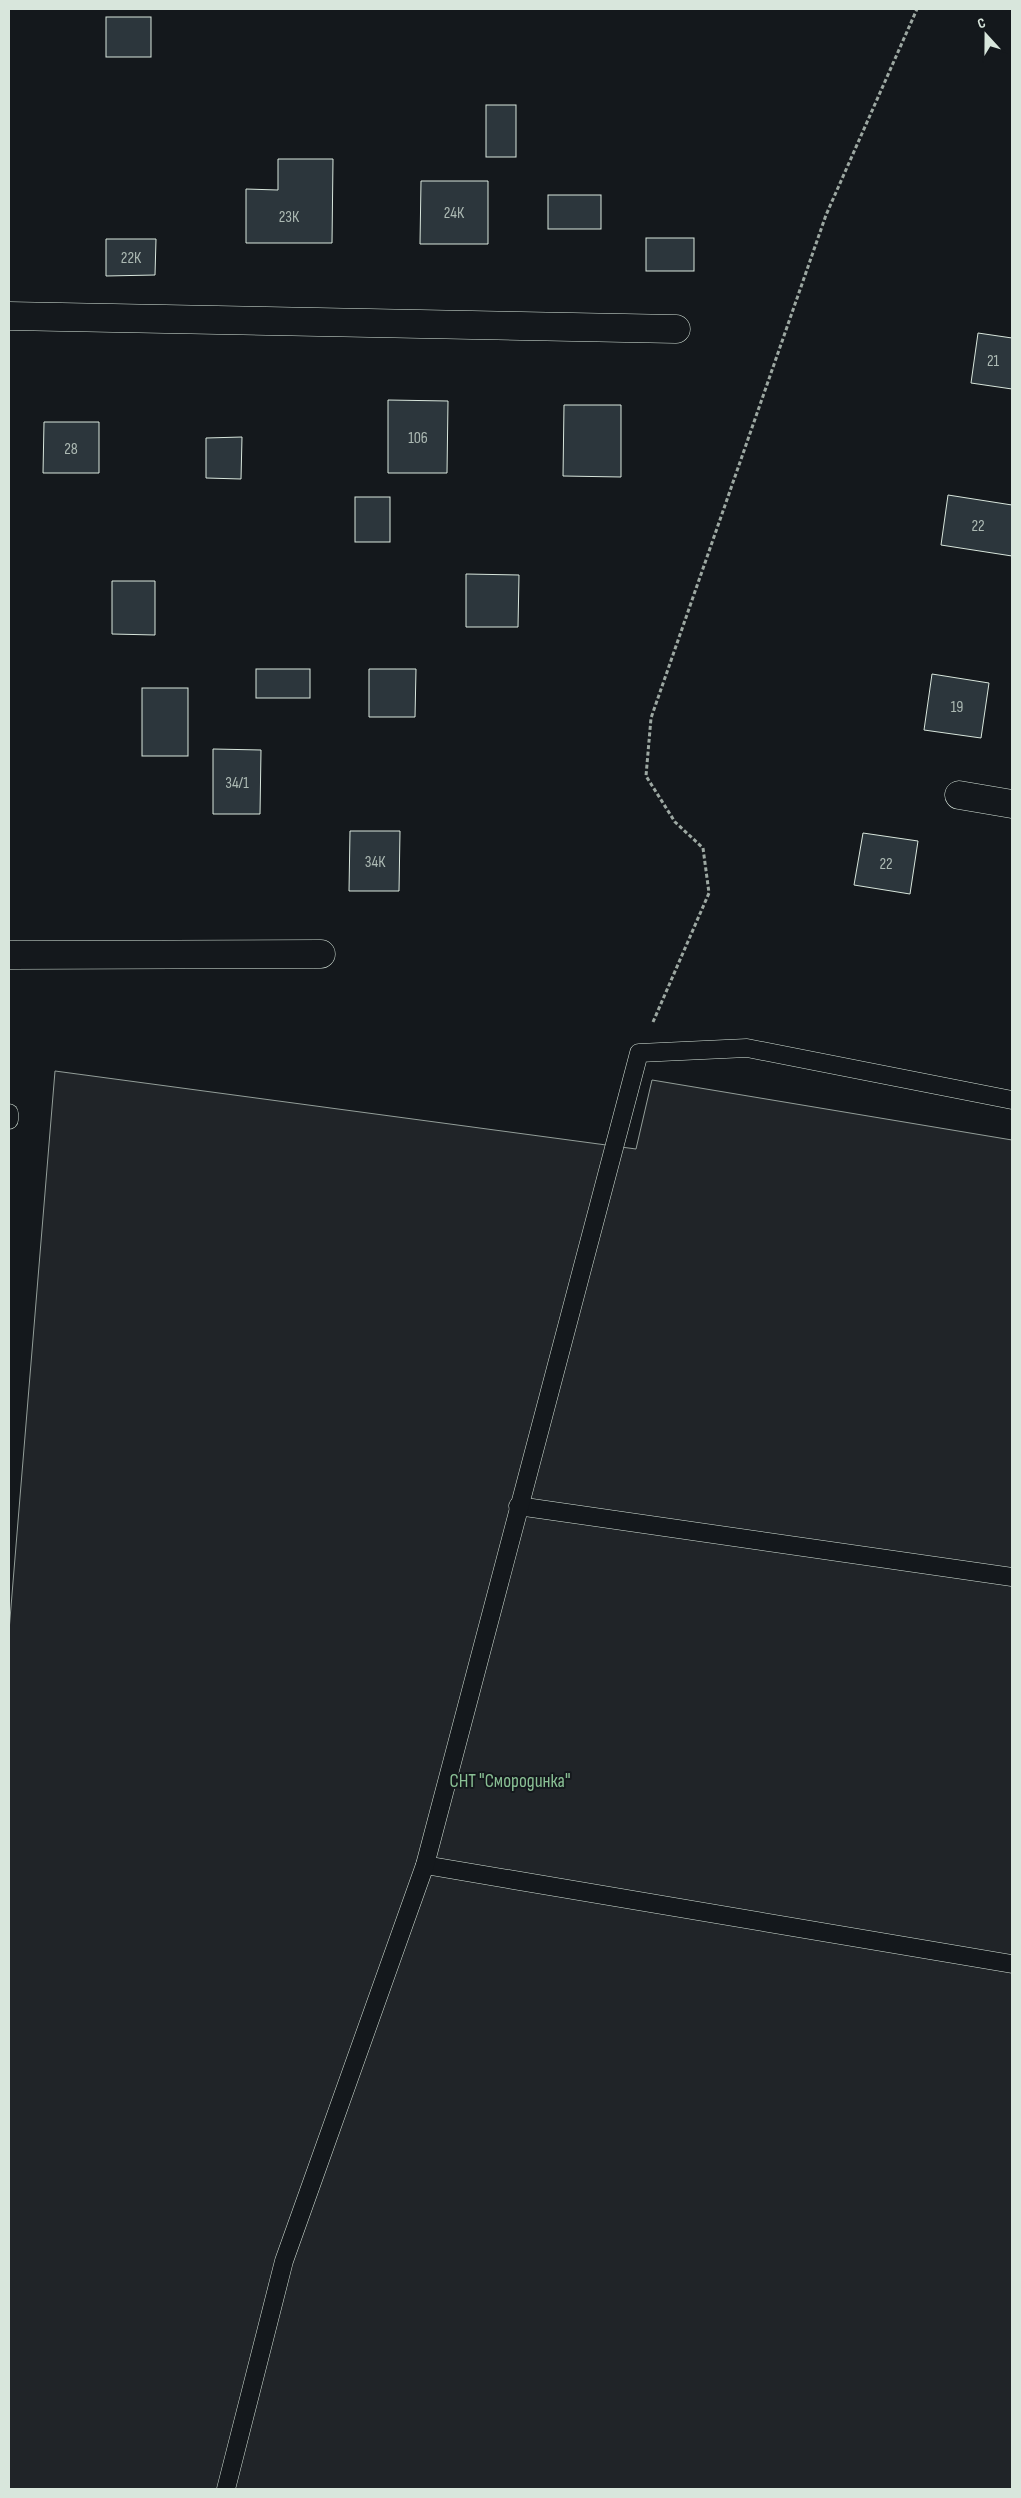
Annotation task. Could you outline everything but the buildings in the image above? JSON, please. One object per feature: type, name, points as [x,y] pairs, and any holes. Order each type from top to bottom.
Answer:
[{"type":"street","points":[[9,316],[676,329]]},
{"type":"street","points":[[959,795],[1012,804]]},
{"type":"street","points":[[9,955],[321,954]]},
{"type":"lane","points":[[226,2489],[284,2261],[425,1865],[518,1506],[639,1054],[747,1048],[1012,1100]]},
{"type":"lane","points":[[518,1506],[1012,1577]]},
{"type":"lane","points":[[425,1865],[1012,1964]]},
{"type":"path","points":[[639,1054],[710,893],[703,848],[675,822],[646,776],[651,718],[826,216],[917,9]]},
{"type":"green space","name":"СНТ \"Смородинка\"","points":[[55,1071],[636,1149],[652,1080],[1012,1140],[1012,2489],[9,2489],[9,1631]]}]
